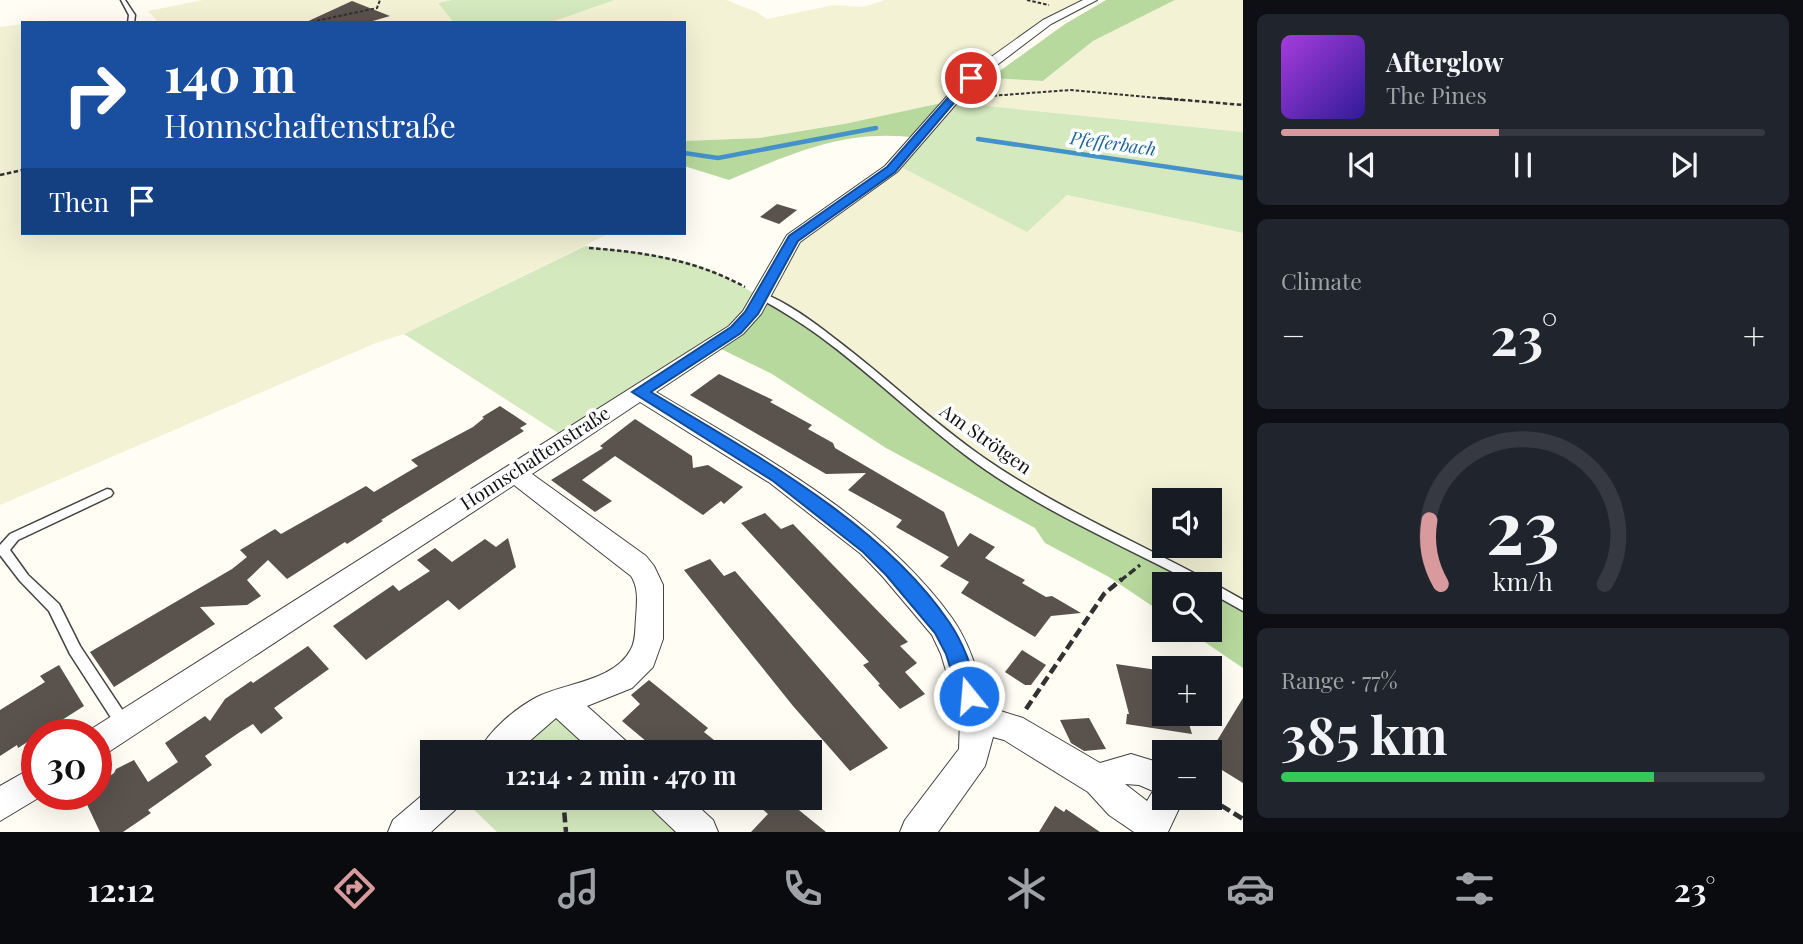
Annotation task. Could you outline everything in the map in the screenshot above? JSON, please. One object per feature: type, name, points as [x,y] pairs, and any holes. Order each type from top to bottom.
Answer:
[{"type":"street","name":"Honnschaftenstraße","points":[[112,733],[736,330],[751,314],[793,239],[891,169],[971,78],[1047,22],[1092,0]]},
{"type":"street","points":[[640,392],[779,477],[878,555],[942,627],[956,653],[976,718],[977,737],[974,755],[917,832]]},
{"type":"street","points":[[509,740],[546,708],[607,686],[627,674],[641,659],[648,645],[651,588],[647,574],[636,563],[513,472]]},
{"type":"street","points":[[560,702],[602,740]]},
{"type":"street","points":[[976,718],[1012,728],[1100,781],[1121,804],[1153,825],[1161,810]]},
{"type":"street","points":[[1100,781],[1114,770],[1139,769],[1152,775]]},
{"type":"street","points":[[0,805],[21,791]]},
{"type":"street","points":[[405,832],[430,810]]},
{"type":"street","points":[[677,810],[701,832]]},
{"type":"lane","points":[[123,0],[132,15],[131,21]]},
{"type":"lane","name":"Am Strötgen","points":[[762,296],[820,331],[949,439],[985,465],[1060,510],[1152,556]]},
{"type":"lane","points":[[107,493],[14,537],[4,550],[24,578],[54,608],[75,650],[124,725]]},
{"type":"lane","name":"Am Strötgen","points":[[1156,558],[1183,572]]},
{"type":"lane","name":"Am Strötgen","points":[[1222,593],[1243,606]]},
{"type":"path","points":[[315,21],[377,8],[380,0]]},
{"type":"path","points":[[953,96],[995,96],[1051,89],[1243,105]]},
{"type":"path","points":[[0,175],[21,170]]},
{"type":"path","points":[[589,248],[652,253],[695,263],[728,276],[762,296]]},
{"type":"path","points":[[1012,728],[1104,594],[1153,558]]},
{"type":"path","points":[[1222,806],[1243,818]]},
{"type":"path","points":[[564,810],[566,832]]},
{"type":"shaded area","points":[[203,0],[452,0],[438,3],[452,21],[157,21],[148,11]]},
{"type":"shaded area","points":[[616,0],[726,0],[757,12],[767,19],[834,5],[863,7],[885,0],[1081,0],[967,77],[946,102],[844,124],[759,138],[686,141],[686,21],[555,21]]},
{"type":"shaded area","points":[[1175,0],[1243,0],[1243,132],[948,102],[990,78],[1044,81],[1093,41]]},
{"type":"shaded area","points":[[21,24],[21,235],[606,235],[404,334],[376,343],[0,505],[0,27]]},
{"type":"shaded area","points":[[897,165],[1067,195],[1243,233],[1243,603],[1222,591],[1222,572],[1188,572],[1161,558],[1222,558],[1222,488],[1152,488],[1152,553],[1022,486],[950,437],[765,296],[795,239]]},
{"type":"green space","points":[[452,0],[615,0],[555,21],[452,21],[438,3]]},
{"type":"green space","points":[[1106,0],[1175,0],[1093,41],[1043,81],[990,78],[1065,24]]},
{"type":"green space","points":[[946,102],[918,138],[868,137],[821,145],[729,180],[686,167],[686,141],[759,138],[844,124]]},
{"type":"green space","points":[[948,102],[1243,132],[1243,233],[1067,195],[1027,232],[897,165]]},
{"type":"green space","points":[[585,246],[681,260],[719,274],[759,296],[749,314],[566,438],[404,334]]},
{"type":"green space","points":[[763,298],[828,339],[905,408],[980,465],[1175,572],[1152,572],[1152,606],[1109,577],[1045,543],[1035,528],[886,448],[772,374],[717,347]]},
{"type":"green space","points":[[1222,598],[1243,610],[1243,668],[1205,642],[1222,642]]},
{"type":"green space","points":[[557,708],[592,740],[520,740]]},
{"type":"green space","points":[[474,810],[667,810],[690,832],[497,832]]},
{"type":"building","points":[[352,1],[390,16],[373,21],[308,21]]},
{"type":"building","points":[[777,204],[797,210],[779,224],[760,217]]},
{"type":"building","points":[[719,374],[773,400],[770,402],[812,425],[808,429],[833,443],[835,448],[944,512],[958,547],[970,533],[995,547],[985,558],[1025,580],[1022,583],[1046,597],[1052,596],[1081,613],[1051,616],[1035,637],[961,593],[969,582],[940,566],[949,557],[896,527],[902,520],[848,490],[866,473],[826,474],[690,395]]},
{"type":"building","points":[[500,406],[527,424],[520,428],[524,431],[287,579],[268,560],[247,580],[261,596],[247,605],[200,607],[215,624],[114,687],[90,652],[232,569],[247,557],[240,550],[275,529],[281,534],[366,486],[374,492],[418,466],[411,460],[473,427],[484,418],[482,417]]},
{"type":"building","points":[[635,419],[692,456],[693,468],[708,465],[743,487],[724,504],[721,501],[703,515],[615,456],[582,480],[612,501],[595,512],[551,480],[603,448],[600,446]]},
{"type":"building","points":[[765,513],[781,529],[793,524],[908,642],[900,646],[917,663],[905,672],[925,694],[900,709],[878,685],[880,684],[863,665],[869,662],[741,523]]},
{"type":"building","points":[[508,538],[516,567],[459,610],[448,600],[366,660],[333,626],[393,585],[399,591],[430,571],[417,560],[435,548],[452,562],[485,539],[496,547]]},
{"type":"building","points":[[710,559],[724,576],[735,571],[888,748],[850,771],[793,706],[684,570]]},
{"type":"building","points":[[308,646],[329,669],[274,708],[283,718],[261,734],[253,724],[205,756],[212,765],[148,810],[151,813],[123,832],[100,832],[90,810],[112,810],[112,774],[116,769],[134,760],[148,782],[178,762],[165,743],[205,716],[210,721],[225,699],[251,681],[253,683]]},
{"type":"building","points":[[1022,650],[1046,665],[1031,685],[1025,685],[1005,672]]},
{"type":"building","points":[[1116,664],[1152,669],[1152,726],[1190,726],[1192,734],[1126,724],[1129,714]]},
{"type":"building","points":[[59,665],[84,706],[64,719],[21,719],[21,746],[18,748],[17,745],[0,756],[0,710],[45,682],[40,676]]},
{"type":"building","points":[[649,680],[708,728],[704,732],[714,740],[645,740],[622,721],[640,704],[631,695]]},
{"type":"building","points":[[1243,698],[1243,783],[1222,770],[1222,740],[1217,740]]},
{"type":"building","points":[[1089,718],[1106,749],[1084,751],[1071,743],[1060,720]]},
{"type":"building","points":[[1055,806],[1064,812],[1066,809],[1100,832],[1039,832]]},
{"type":"building","points":[[764,810],[799,810],[826,832],[751,832],[768,814]]},
{"type":"waterway","name":"Pfefferbach","points":[[686,153],[718,158],[876,128]]},
{"type":"waterway","name":"Pfefferbach","points":[[978,139],[1243,178]]},
{"type":"route","points":[[969,696],[956,653],[942,627],[870,547],[779,477],[640,392],[736,330],[751,314],[793,239],[891,169],[971,78]]}]
